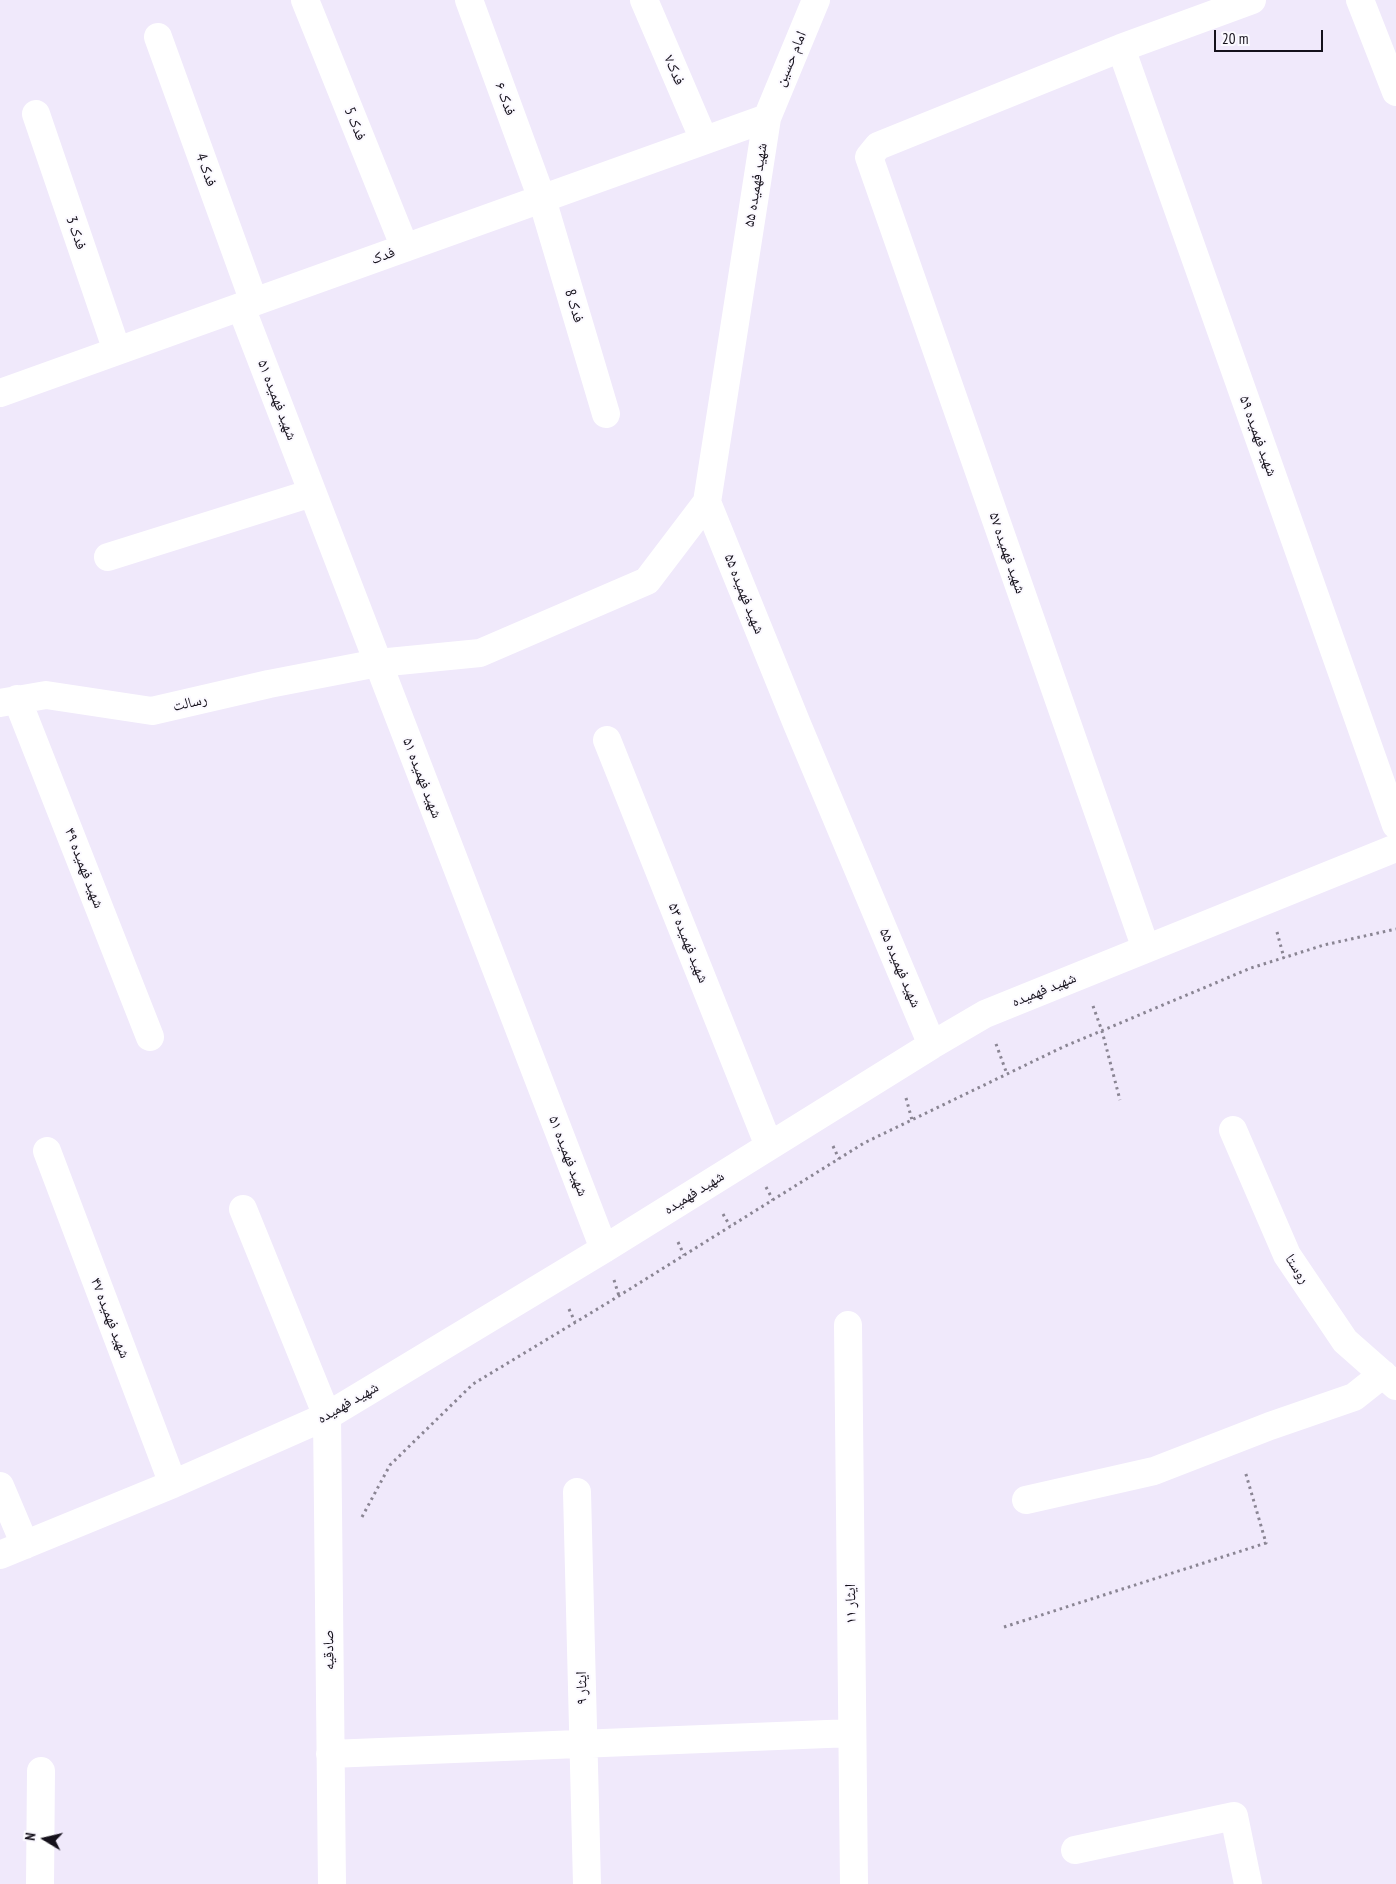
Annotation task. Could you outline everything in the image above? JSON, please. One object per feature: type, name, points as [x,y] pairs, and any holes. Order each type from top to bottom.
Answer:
[{"type":"street","name":"فدک 5","points":[[305,0],[405,248]]},
{"type":"street","name":"فدک ۶","points":[[469,0],[542,199]]},
{"type":"street","name":"فدک۷","points":[[644,0],[704,140]]},
{"type":"street","name":"امام حسین","points":[[767,118],[816,0]]},
{"type":"street","points":[[1121,48],[1252,0]]},
{"type":"street","points":[[1360,0],[1396,92]]},
{"type":"street","name":"فدک 4","points":[[158,37],[247,304]]},
{"type":"street","name":"شهید فهمیده ۵۷","points":[[1121,48],[878,146],[869,158],[1146,949]]},
{"type":"street","name":"شهید فهمیده ۵۹","points":[[1121,48],[1396,825]]},
{"type":"street","name":"فدک 3","points":[[36,114],[117,352]]},
{"type":"street","name":"فدک","points":[[0,393],[767,118]]},
{"type":"street","name":"شهید فهمیده ۵۵","points":[[767,118],[707,502],[797,724],[932,1045]]},
{"type":"street","name":"فدک 8","points":[[542,199],[606,414]]},
{"type":"street","name":"شهید فهمیده ۵۱","points":[[247,304],[312,493],[604,1249]]},
{"type":"street","points":[[108,558],[312,493]]},
{"type":"street","name":"رسالت","points":[[9,701],[46,694],[152,711],[269,684],[378,663],[480,652],[647,581],[707,502]]},
{"type":"street","name":"شهید فهمیده ۴۹","points":[[9,701],[150,1037]]},
{"type":"street","name":"شهید فهمیده ۵۳","points":[[607,740],[769,1146]]},
{"type":"street","name":"شهید فهمیده","points":[[0,1555],[173,1484],[327,1416],[604,1249],[985,1014],[1396,848]]},
{"type":"street","name":"روستا","points":[[1233,1130],[1287,1255],[1345,1341],[1390,1380]]},
{"type":"street","name":"شهید فهمیده ۴۷","points":[[47,1151],[173,1484]]},
{"type":"street","points":[[243,1209],[327,1416]]},
{"type":"street","name":"ایثار ۱۱","points":[[848,1325],[854,1884]]},
{"type":"street","points":[[1026,1500],[1154,1471],[1236,1439],[1354,1397],[1390,1380]]},
{"type":"street","name":"صادقیه","points":[[327,1416],[332,1884]]},
{"type":"street","points":[[0,1486],[25,1545]]},
{"type":"street","name":"ایثار ۹","points":[[577,1492],[587,1884]]},
{"type":"street","points":[[330,1754],[852,1733]]},
{"type":"street","points":[[40,1884],[41,1771]]},
{"type":"street","points":[[1075,1850],[1234,1816],[1248,1884]]},
{"type":"path","points":[[357,1526],[390,1465],[473,1384],[614,1299],[864,1143],[1063,1047],[1251,968],[1324,945],[1396,929]]},
{"type":"path","points":[[1082,975],[1102,1031],[1120,1100]]},
{"type":"path","points":[[1004,1627],[1266,1543],[1236,1439]]}]
